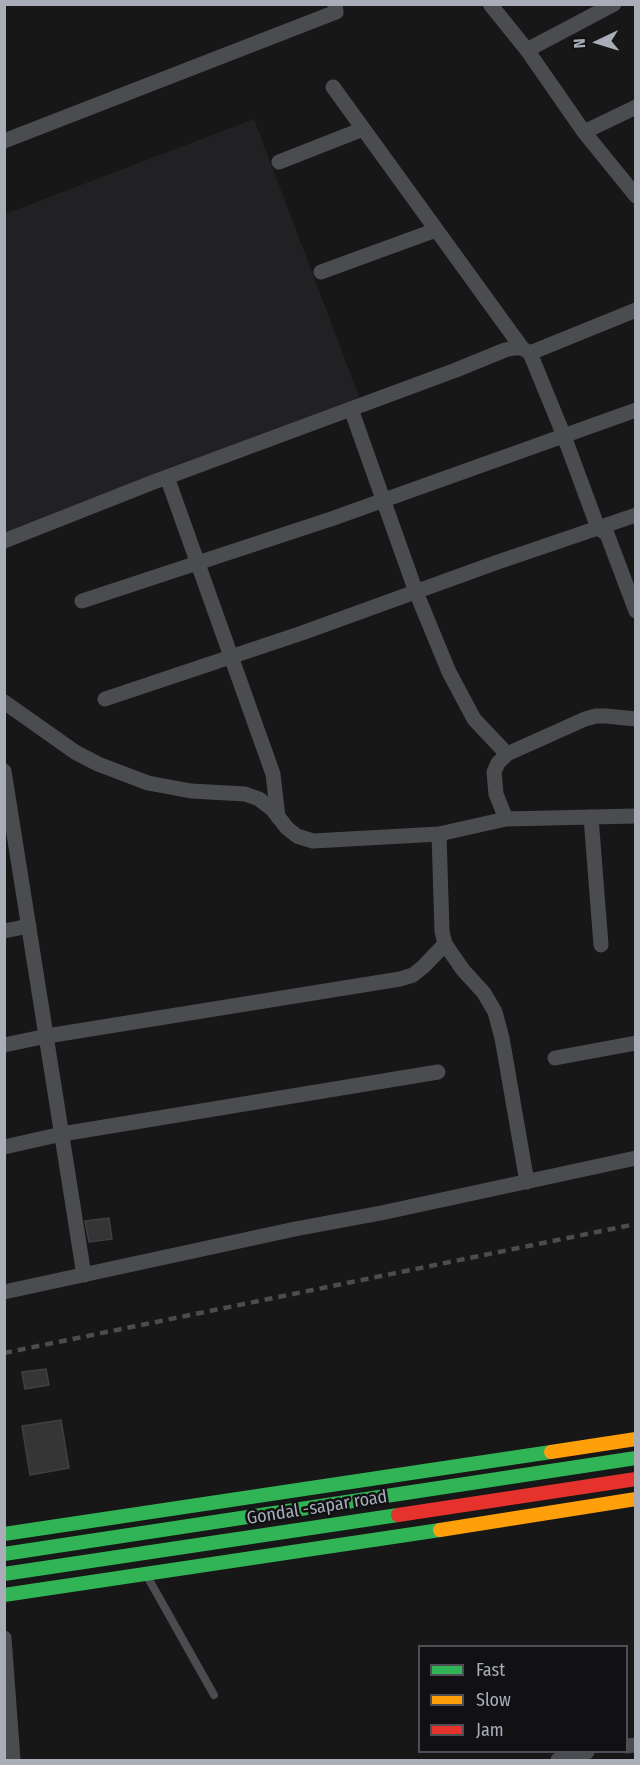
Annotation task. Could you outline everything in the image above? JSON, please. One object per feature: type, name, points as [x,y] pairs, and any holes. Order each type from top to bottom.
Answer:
[{"type":"main road","points":[[4,1534],[636,1439]]},
{"type":"main road","points":[[4,1554],[636,1458]]},
{"type":"main road","name":"Gondal -sapar road","points":[[4,1574],[636,1479]]},
{"type":"main road","points":[[4,1594],[463,1527],[636,1499]]},
{"type":"street","points":[[4,141],[336,12],[335,4]]},
{"type":"street","points":[[490,4],[528,50],[584,132],[636,196]]},
{"type":"street","points":[[528,50],[614,4]]},
{"type":"street","points":[[333,87],[526,350],[564,436],[598,528],[607,534],[636,611]]},
{"type":"street","points":[[584,132],[636,107]]},
{"type":"street","points":[[279,162],[363,129]]},
{"type":"street","points":[[321,272],[436,230]]},
{"type":"street","points":[[4,541],[505,350],[514,348],[526,350],[636,310]]},
{"type":"street","points":[[351,409],[416,592],[449,672],[474,719],[507,754]]},
{"type":"street","points":[[82,601],[384,500],[636,410]]},
{"type":"street","points":[[167,477],[273,774],[278,817]]},
{"type":"street","points":[[105,699],[302,633],[636,514]]},
{"type":"street","points":[[4,702],[75,752],[98,764],[148,783],[191,791],[245,794],[259,799],[272,809],[287,828],[297,836],[313,841],[439,834],[506,819],[636,816]]},
{"type":"street","points":[[506,819],[496,794],[494,772],[498,763],[507,754],[596,716],[636,720]]},
{"type":"street","points":[[4,771],[8,817],[29,926],[84,1275]]},
{"type":"street","points":[[591,817],[601,945]]},
{"type":"street","points":[[439,834],[442,931],[445,944],[463,970],[484,993],[495,1012],[502,1038],[527,1182]]},
{"type":"street","points":[[4,931],[29,926]]},
{"type":"street","points":[[4,1045],[47,1036],[400,979],[413,975],[445,944]]},
{"type":"street","points":[[555,1058],[636,1043]]},
{"type":"street","points":[[4,1148],[62,1134],[438,1072]]},
{"type":"street","points":[[4,1292],[636,1158]]},
{"type":"street","points":[[4,1638],[14,1761]]},
{"type":"street","points":[[558,1761],[584,1753]]},
{"type":"lane","points":[[146,1573],[214,1695]]},
{"type":"shaded area","points":[[254,119],[360,399],[5,535],[5,214]]},
{"type":"building","points":[[109,1218],[112,1239],[89,1242],[85,1221]]},
{"type":"building","points":[[46,1369],[49,1385],[25,1389],[22,1372]]},
{"type":"building","points":[[61,1420],[69,1468],[30,1475],[22,1426]]},
{"type":"railway","points":[[4,1353],[636,1224]]},
{"type":"traffic: fast","points":[[4,1534],[551,1452]]},
{"type":"traffic: fast","points":[[4,1554],[636,1458]]},
{"type":"traffic: fast","points":[[4,1574],[398,1515]]},
{"type":"traffic: fast","points":[[4,1595],[440,1530]]},
{"type":"traffic: slow","points":[[551,1452],[636,1439]]},
{"type":"traffic: slow","points":[[440,1530],[636,1499]]},
{"type":"traffic: jam","points":[[398,1515],[636,1479]]}]
